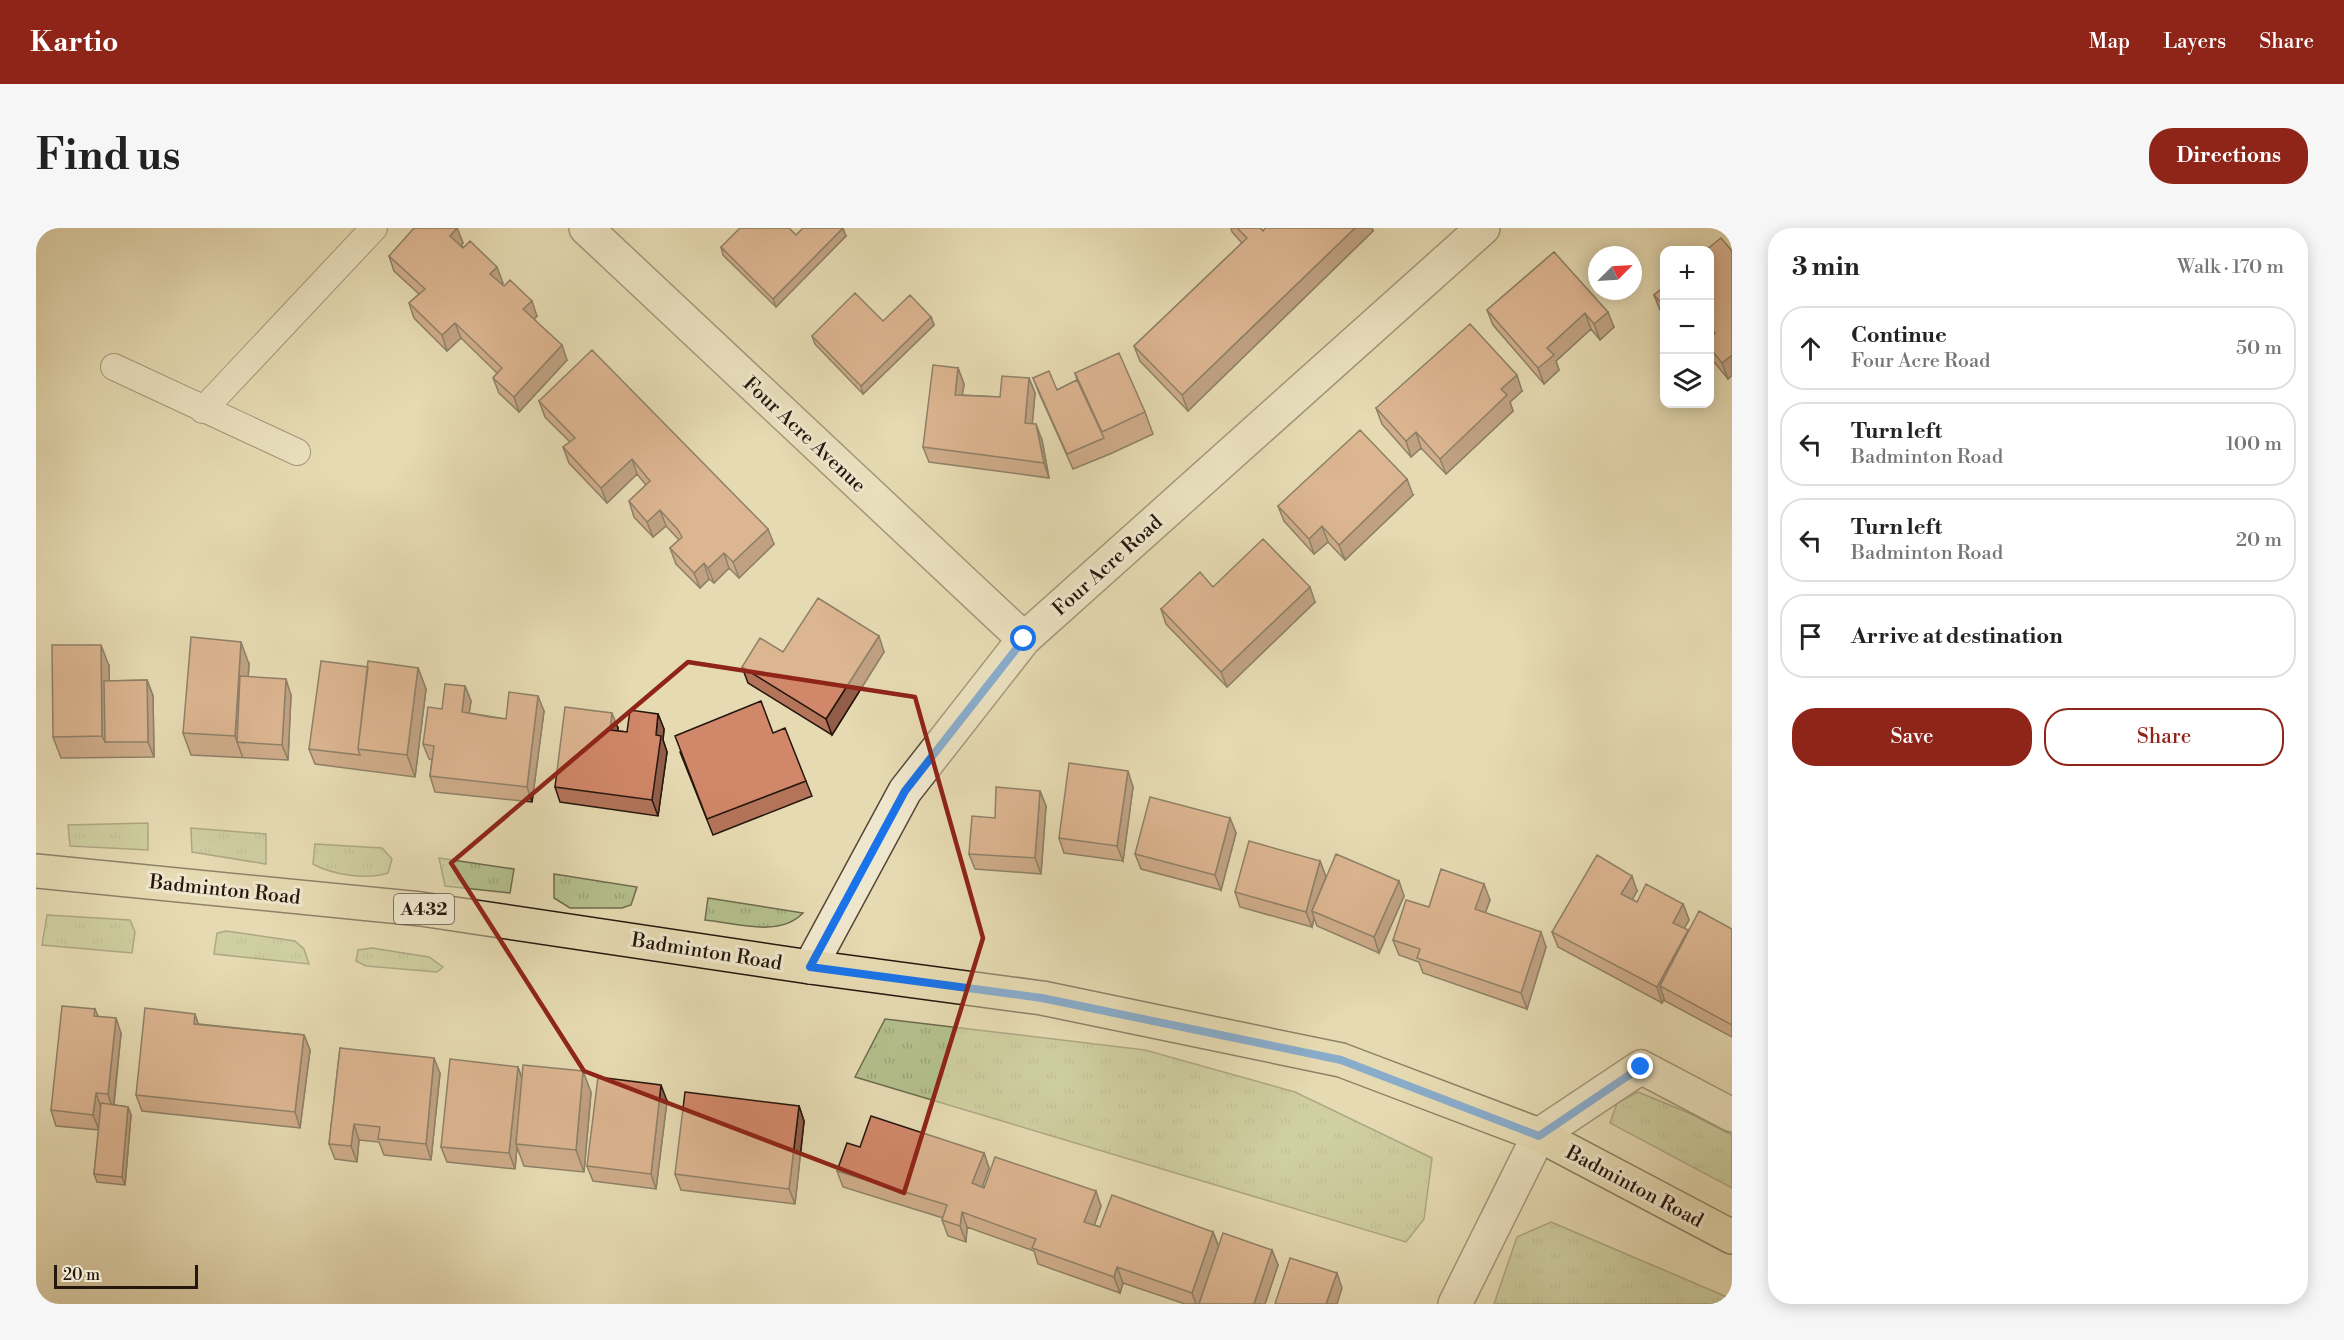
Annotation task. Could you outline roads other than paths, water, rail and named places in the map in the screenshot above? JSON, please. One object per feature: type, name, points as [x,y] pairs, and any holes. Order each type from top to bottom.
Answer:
[{"type":"main road","name":"Badminton Road","points":[[36,871],[421,909],[810,967],[1042,998],[1341,1060],[1539,1136],[1732,1237]]},
{"type":"street","name":"Four Acre Avenue","points":[[586,228],[1024,639]]},
{"type":"street","name":"Four Acre Road","points":[[810,967],[905,791],[1024,639],[1482,228]]},
{"type":"street","name":"Badminton Road","points":[[1539,1136],[1641,1067],[1732,1115]]},
{"type":"street","points":[[1455,1304],[1539,1136]]},
{"type":"lane","points":[[203,410],[374,228]]},
{"type":"lane","points":[[114,367],[297,452]]}]
